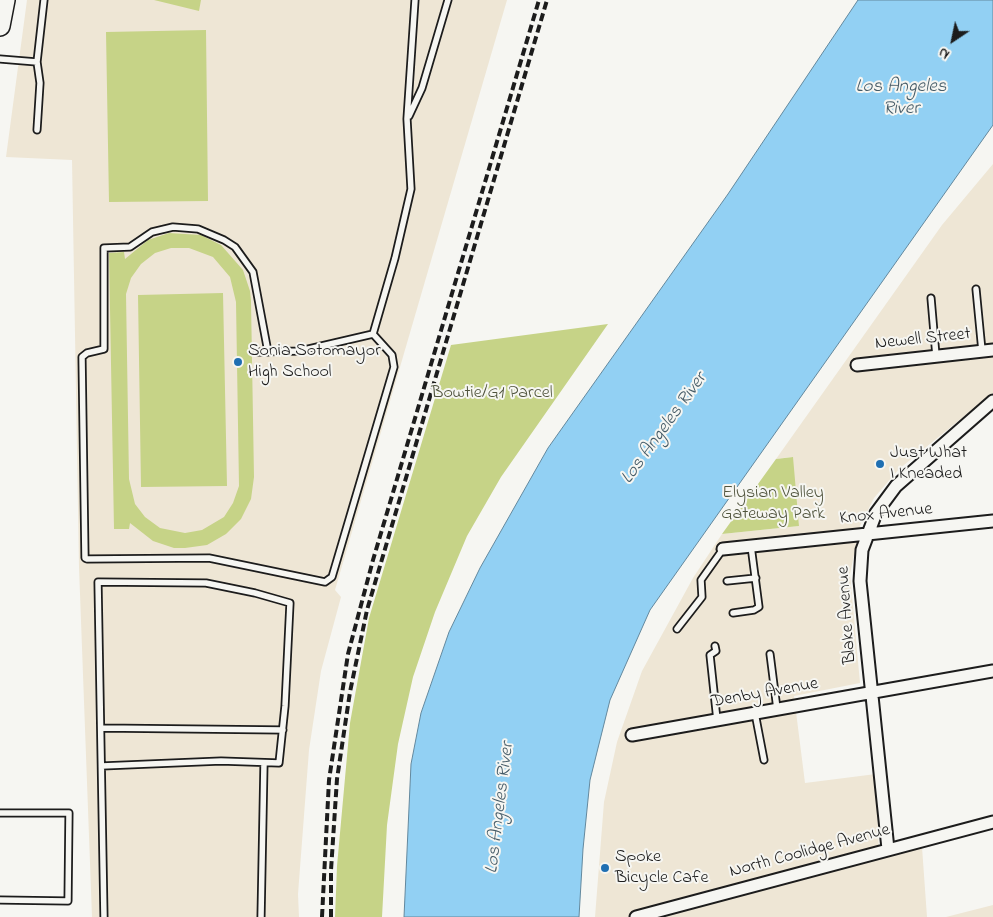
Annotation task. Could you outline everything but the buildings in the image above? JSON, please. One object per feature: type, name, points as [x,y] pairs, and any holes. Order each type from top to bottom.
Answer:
[{"type":"main road","points":[[0,26],[3,3]]},
{"type":"street","name":"Newell Street","points":[[857,365],[988,350]]},
{"type":"street","name":"Blake Avenue","points":[[888,850],[860,581],[862,550],[876,513],[896,486],[993,401]]},
{"type":"street","name":"Knox Avenue","points":[[722,549],[993,521]]},
{"type":"street","name":"Denby Avenue","points":[[632,735],[993,671]]},
{"type":"street","name":"North Coolidge Avenue","points":[[636,917],[993,822]]},
{"type":"lane","points":[[37,130],[40,84],[37,62],[44,0]]},
{"type":"lane","points":[[373,334],[395,258],[411,190],[407,119],[415,0]]},
{"type":"lane","points":[[407,119],[422,88],[448,0]]},
{"type":"lane","points":[[0,60],[37,62]]},
{"type":"lane","points":[[268,352],[254,272],[235,247],[224,240],[198,229],[174,227],[145,235],[130,246],[104,248],[104,348],[87,353],[82,357],[85,558],[209,558],[325,582],[332,577],[394,367],[392,355],[373,334]]},
{"type":"lane","points":[[976,289],[988,350]]},
{"type":"lane","points":[[931,298],[936,356]]},
{"type":"lane","points":[[258,352],[300,351],[373,334]]},
{"type":"lane","points":[[733,613],[754,610],[759,607],[751,546]]},
{"type":"lane","points":[[677,629],[702,597],[702,580],[722,549]]},
{"type":"lane","points":[[727,581],[756,578]]},
{"type":"lane","points":[[102,766],[221,761],[279,763],[283,730],[290,603],[255,593],[206,583],[98,582],[104,917]]},
{"type":"lane","points":[[715,646],[716,651],[710,655],[717,720]]},
{"type":"lane","points":[[770,654],[777,709]]},
{"type":"lane","points":[[755,713],[764,760]]},
{"type":"lane","points":[[101,728],[283,730]]},
{"type":"lane","points":[[261,917],[264,763]]},
{"type":"lane","points":[[0,813],[69,813],[68,901],[0,900]]},
{"type":"shaded area","name":"Sonia Sotomayor High School","points":[[27,0],[507,0],[335,590],[341,597],[321,671],[309,750],[298,894],[299,917],[92,917],[79,567],[72,160],[6,157]]},
{"type":"shaded area","points":[[993,164],[993,393],[899,469],[874,498],[860,526],[850,574],[860,683],[794,696],[805,783],[876,774],[879,856],[922,847],[927,917],[595,917],[604,802],[617,742],[642,671],[693,578],[722,534],[799,526],[792,457],[776,459],[942,225]]},
{"type":"shaded area","points":[[993,905],[993,917],[946,917]]},
{"type":"green space","points":[[154,0],[201,0],[199,11]]},
{"type":"green space","points":[[206,30],[208,201],[109,202],[106,32]]},
{"type":"green space","points":[[169,233],[201,235],[221,245],[243,270],[250,291],[254,477],[251,499],[241,519],[226,534],[207,545],[174,548],[153,541],[130,523],[129,529],[114,529],[109,253],[124,252],[125,259],[148,240]],"holes":[[[171,248],[189,248],[213,257],[230,277],[236,302],[239,486],[233,503],[224,517],[202,530],[185,533],[160,528],[145,517],[135,504],[129,479],[126,294],[131,278],[141,264],[155,253]]]},
{"type":"green space","points":[[223,293],[227,486],[141,487],[138,295]]},
{"type":"green space","name":"Bowtie/G1 Parcel","points":[[608,324],[501,477],[467,536],[435,612],[413,677],[398,744],[387,825],[382,917],[335,917],[337,866],[350,723],[369,618],[451,345]]},
{"type":"green space","name":"Elysian Valley Gateway Park","points":[[793,457],[799,526],[722,534],[776,459]]},
{"type":"water","name":"Los Angeles River","points":[[858,0],[993,0],[993,125],[650,610],[610,700],[590,780],[579,917],[404,917],[411,764],[421,713],[449,632],[480,568],[548,448],[728,194]]},
{"type":"railway","points":[[322,917],[329,780],[348,654],[373,560],[539,0]]},
{"type":"railway","points":[[331,917],[331,870],[337,779],[350,692],[367,610],[547,0]]},
{"type":"place","name":"Sonia Sotomayor High School","points":[[238,362]]},
{"type":"place","name":"Just What I Kneaded","points":[[880,464]]},
{"type":"place","name":"Spoke Bicycle Cafe","points":[[605,868]]}]
